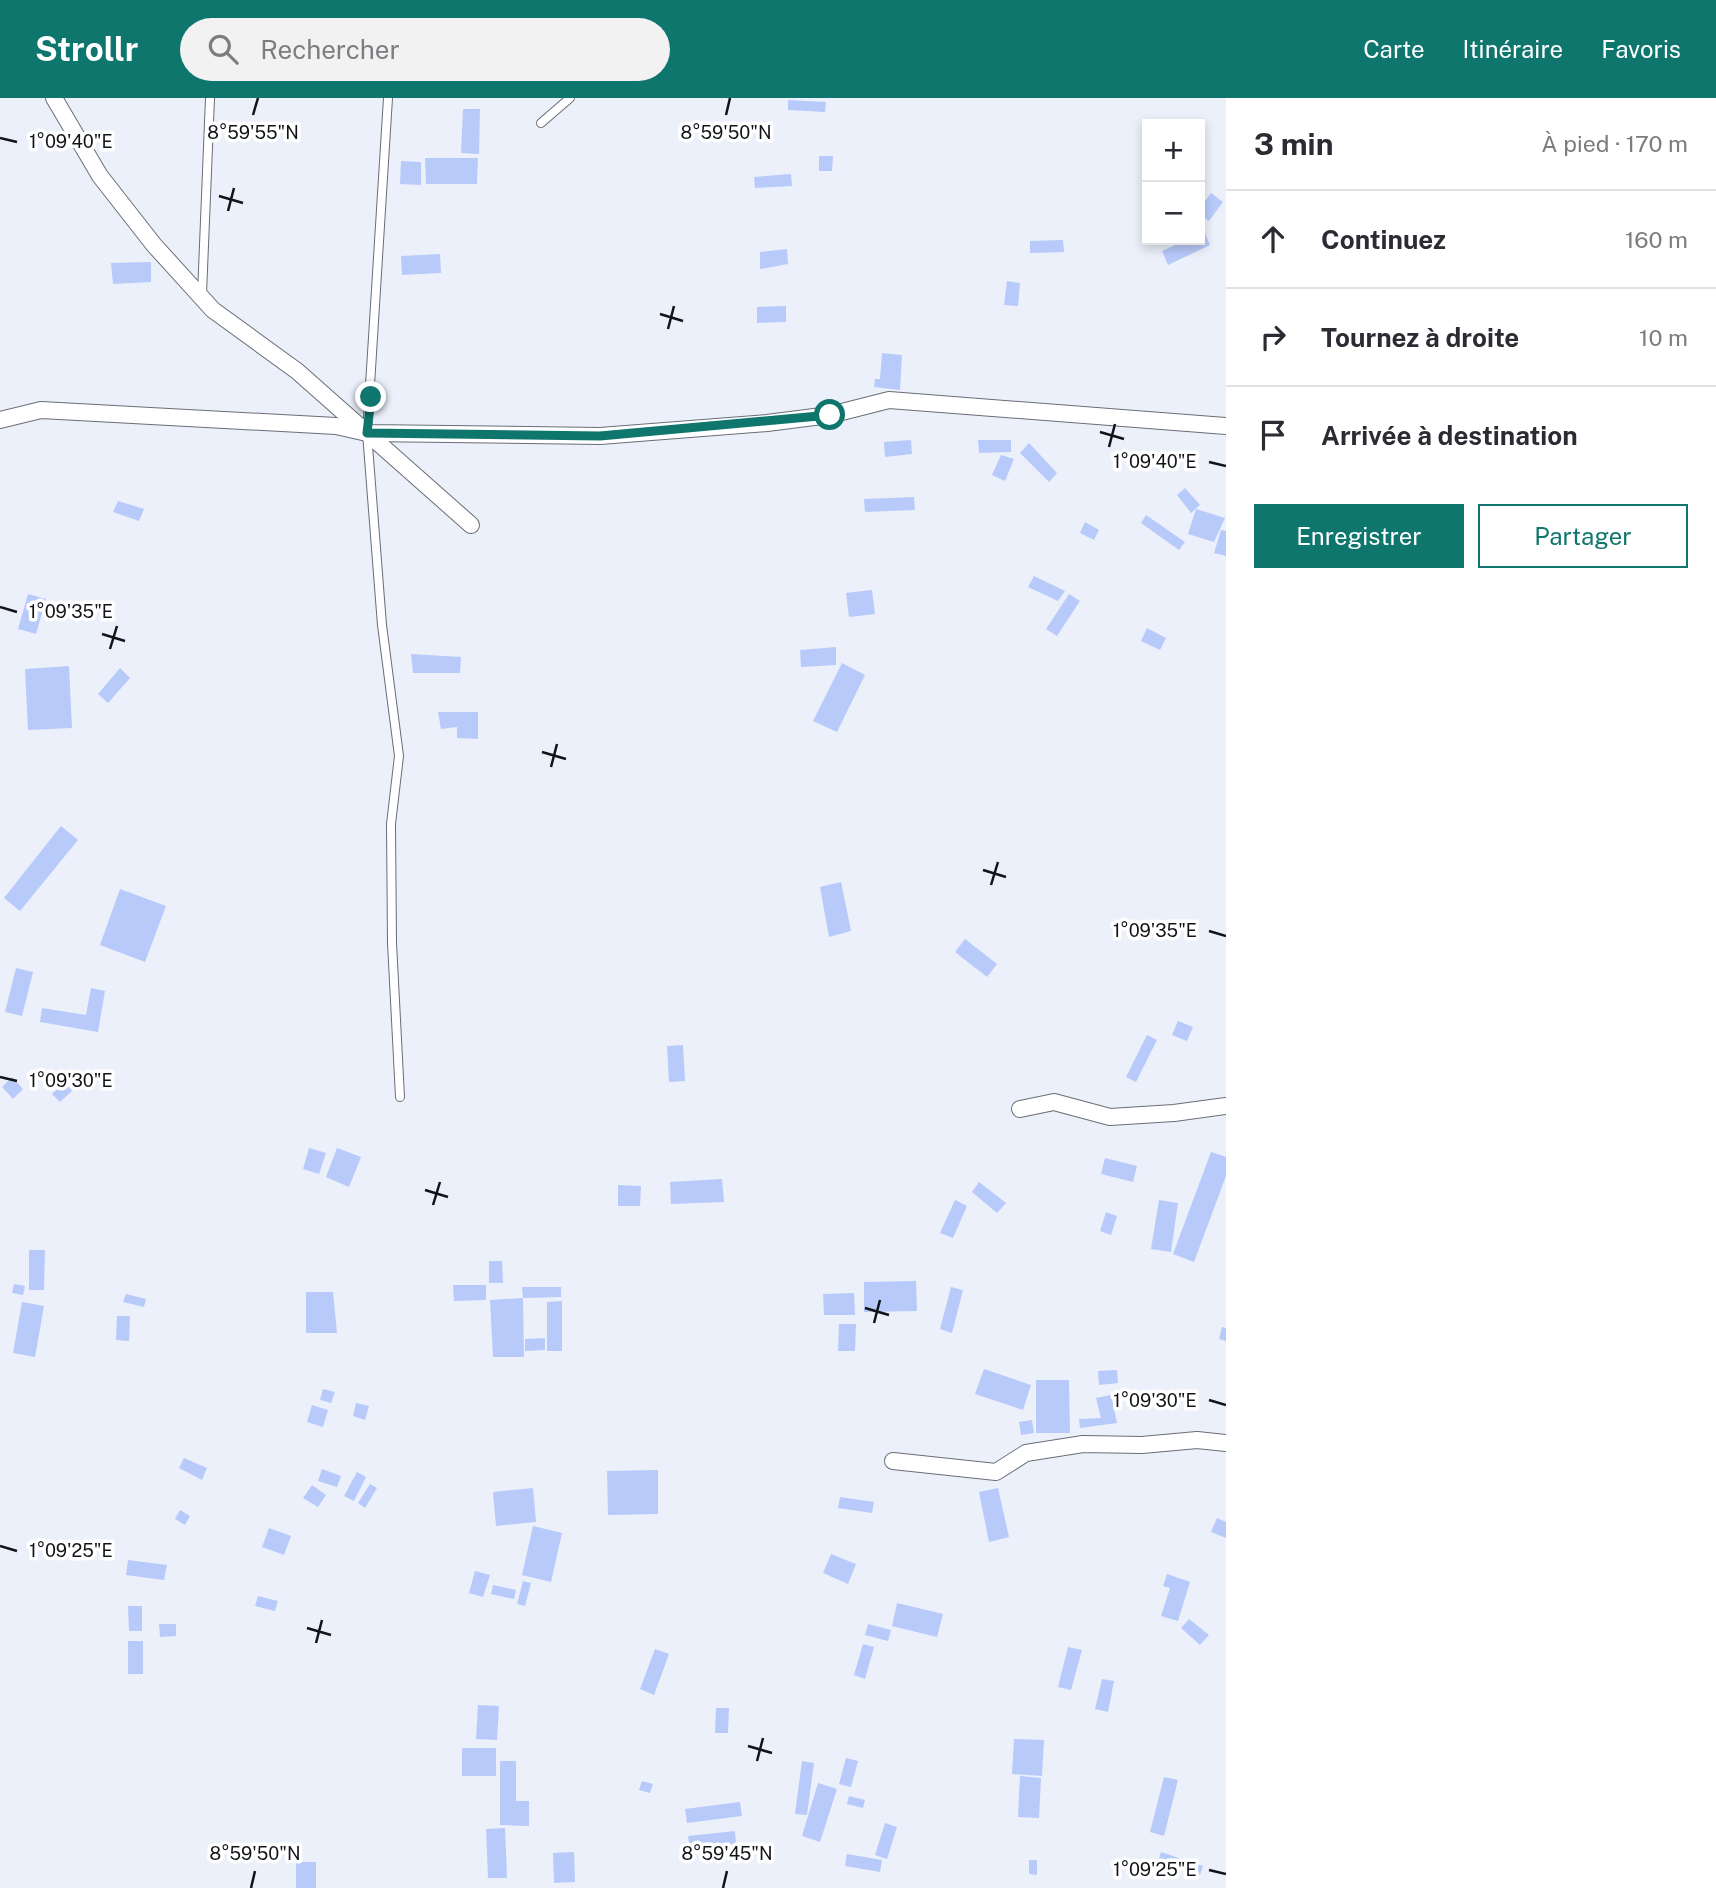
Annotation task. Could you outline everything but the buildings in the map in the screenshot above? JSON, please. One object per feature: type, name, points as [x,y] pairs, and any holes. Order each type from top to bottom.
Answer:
[{"type":"street","points":[[54,98],[100,176],[153,245],[201,298],[213,310],[298,371],[471,525]]},
{"type":"street","points":[[0,420],[41,410],[336,426],[367,433],[600,436],[767,423],[830,415],[889,400],[1226,425]]},
{"type":"street","points":[[1020,1109],[1054,1102],[1110,1117],[1226,1106]]},
{"type":"street","points":[[893,1461],[996,1472],[1026,1453],[1083,1444],[1142,1445],[1197,1440],[1226,1443]]},
{"type":"lane","points":[[201,298],[210,98]]},
{"type":"lane","points":[[388,98],[367,433],[382,625],[399,756],[391,838],[392,943],[400,1097]]},
{"type":"lane","points":[[541,123],[570,98]]},
{"type":"route","points":[[371,397],[367,433],[600,436],[767,423],[830,415]]}]
